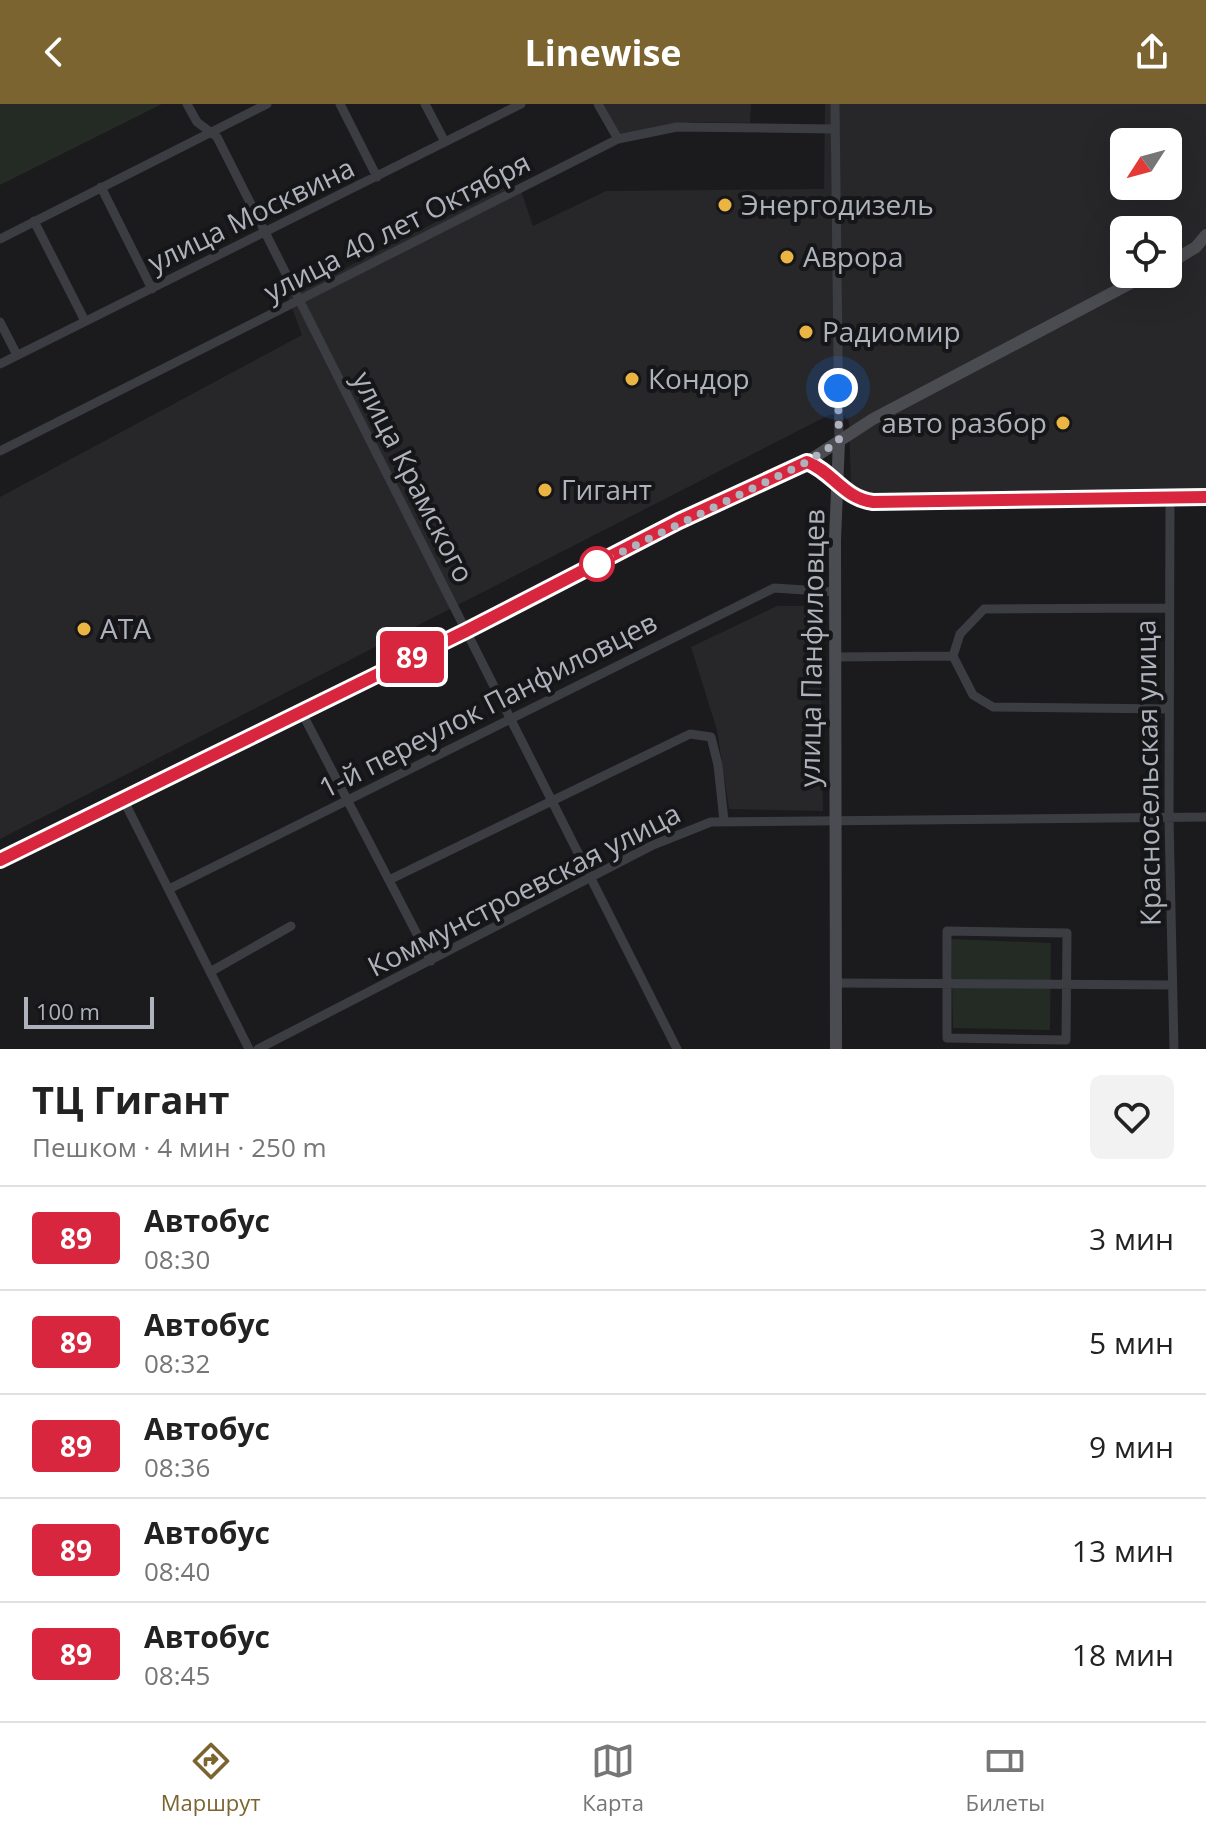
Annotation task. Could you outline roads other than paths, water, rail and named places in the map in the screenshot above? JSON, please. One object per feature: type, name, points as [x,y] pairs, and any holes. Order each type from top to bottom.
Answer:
[{"type":"street","name":"улица Крамского","points":[[187,104],[197,122],[217,137],[677,1049]]},
{"type":"street","points":[[236,119],[240,104]]},
{"type":"street","points":[[0,239],[267,104]]},
{"type":"street","points":[[340,104],[377,177]]},
{"type":"street","points":[[425,104],[445,142]]},
{"type":"street","points":[[598,104],[618,139]]},
{"type":"street","name":"улица Панфиловцев","points":[[835,104],[839,441],[835,592],[836,1049]]},
{"type":"street","name":"улица Москвина","points":[[0,364],[265,234],[514,105]]},
{"type":"street","name":"улица 40 лет Октября","points":[[0,451],[618,139],[677,127],[835,129]]},
{"type":"street","points":[[101,187],[152,289]]},
{"type":"street","points":[[34,221],[85,321]]},
{"type":"street","points":[[1182,256],[1196,247],[1206,235]]},
{"type":"street","points":[[0,860],[466,631],[679,521],[807,462],[839,441],[1122,288]]},
{"type":"street","points":[[0,322],[17,355]]},
{"type":"street","points":[[807,462],[824,471],[848,495],[873,502],[1206,497]]},
{"type":"street","name":"Красносельская улица","points":[[1170,497],[1169,818],[1174,1049]]},
{"type":"street","name":"1-й переулок Панфиловцев","points":[[169,889],[774,588],[835,592]]},
{"type":"street","points":[[1168,608],[984,609],[960,634],[953,656],[973,695],[993,707],[1169,709]]},
{"type":"street","points":[[835,657],[953,656]]},
{"type":"street","points":[[301,711],[431,961]]},
{"type":"street","points":[[389,880],[550,799],[690,734],[711,737],[718,765],[724,821]]},
{"type":"street","points":[[124,801],[249,1049]]},
{"type":"street","name":"Коммунстроевская улица","points":[[258,1049],[653,845],[711,822],[1206,817]]},
{"type":"street","points":[[210,972],[291,926]]},
{"type":"street","points":[[947,931],[1067,933],[1066,1040],[947,1038],[947,984],[947,931]]},
{"type":"street","points":[[836,983],[1172,985]]},
{"type":"place","name":"Энергодизель","points":[[725,205]]},
{"type":"place","name":"Аврора","points":[[787,257]]},
{"type":"place","name":"Радиомир","points":[[806,332]]},
{"type":"place","name":"Кондор","points":[[632,379]]},
{"type":"place","name":"авто разбор","points":[[1063,423]]},
{"type":"place","name":"Гигант","points":[[545,490]]},
{"type":"place","name":"АТА","points":[[84,629]]}]
